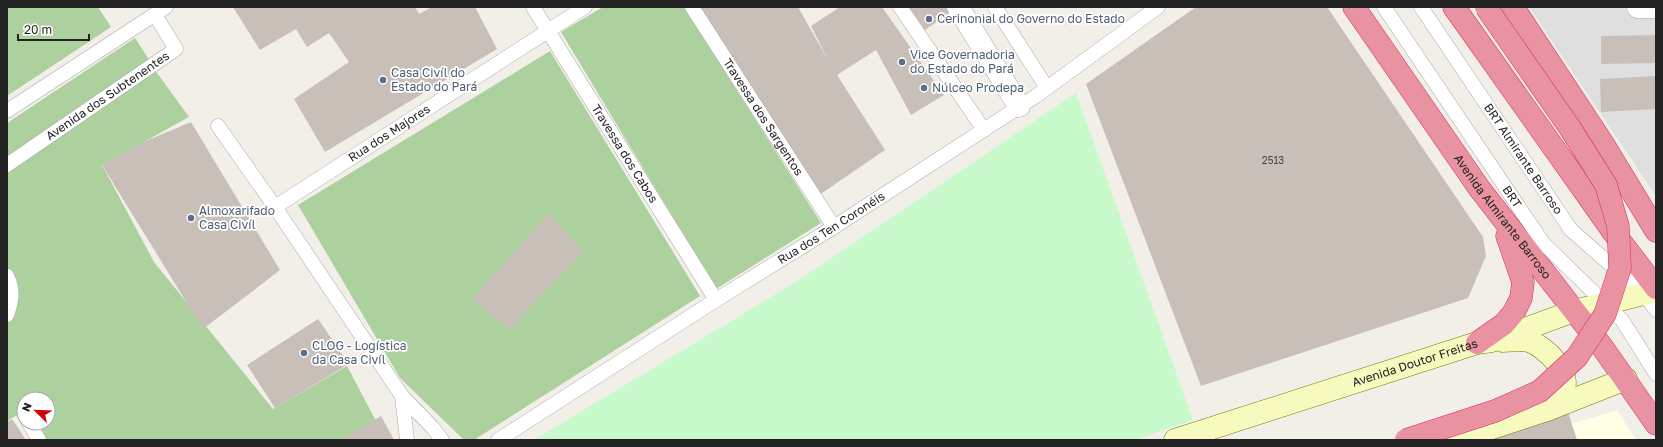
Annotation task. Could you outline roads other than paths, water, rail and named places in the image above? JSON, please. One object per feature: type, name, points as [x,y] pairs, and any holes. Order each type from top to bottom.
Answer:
[{"type":"highway","name":"Avenida Almirante Barroso","points":[[1354,7],[1479,188],[1626,379],[1656,424]]},
{"type":"highway","points":[[1454,7],[1614,233],[1653,296]]},
{"type":"highway","points":[[1406,440],[1495,411],[1540,391],[1577,357],[1605,314],[1620,268],[1618,226],[1606,185],[1570,128],[1486,7]]},
{"type":"highway","points":[[1513,7],[1602,142],[1656,231]]},
{"type":"highway","points":[[1479,188],[1510,241],[1523,282],[1521,298],[1514,312],[1485,342]]},
{"type":"main road","name":"Avenida Doutor Freitas","points":[[1175,440],[1485,342],[1574,311],[1606,303],[1653,296]]},
{"type":"main road","points":[[1485,342],[1519,340],[1529,342],[1549,354],[1560,367],[1566,379],[1563,393],[1547,410]]},
{"type":"main road","points":[[1455,440],[1547,410],[1626,379]]},
{"type":"street","points":[[958,7],[1019,106]]},
{"type":"street","points":[[1638,7],[1656,7]]},
{"type":"lane","name":"Travessa dos Cabos","points":[[533,7],[549,30],[716,300]]},
{"type":"lane","name":"Rua dos Majores","points":[[275,207],[585,7]]},
{"type":"lane","name":"Travessa dos Sargentos","points":[[692,7],[834,227]]},
{"type":"lane","points":[[900,7],[984,130]]},
{"type":"lane","points":[[995,7],[1047,88]]},
{"type":"lane","name":"Rua dos Ten Coronéis","points":[[498,440],[984,130],[1047,88],[1158,7]]},
{"type":"lane","name":"BRT","points":[[1384,7],[1543,243],[1622,320],[1656,374]]},
{"type":"lane","name":"BRT Almirante Barroso","points":[[1421,7],[1571,230],[1653,296]]},
{"type":"lane","name":"Avenida dos Subtenentes","points":[[7,111],[160,11],[176,49],[7,165]]},
{"type":"lane","points":[[218,126],[275,207],[402,396],[433,428],[442,440]]},
{"type":"lane","points":[[7,276],[11,286],[12,301],[7,315]]},
{"type":"lane","points":[[402,396],[407,440]]},
{"type":"lane","points":[[33,431],[39,440]]},
{"type":"place","name":"Cerinonial do Governo do Estado","points":[[929,19]]},
{"type":"place","name":"Vice Governadoria do Estado do Pará","points":[[902,62]]},
{"type":"place","name":"Casa Civíl do Estado do Pará","points":[[383,80]]},
{"type":"place","name":"Núlceo Prodepa","points":[[924,88]]},
{"type":"place","name":"Almoxarifado Casa Civíl","points":[[191,218]]},
{"type":"place","name":"CLOG - Logística da Casa Civíl","points":[[304,353]]}]
